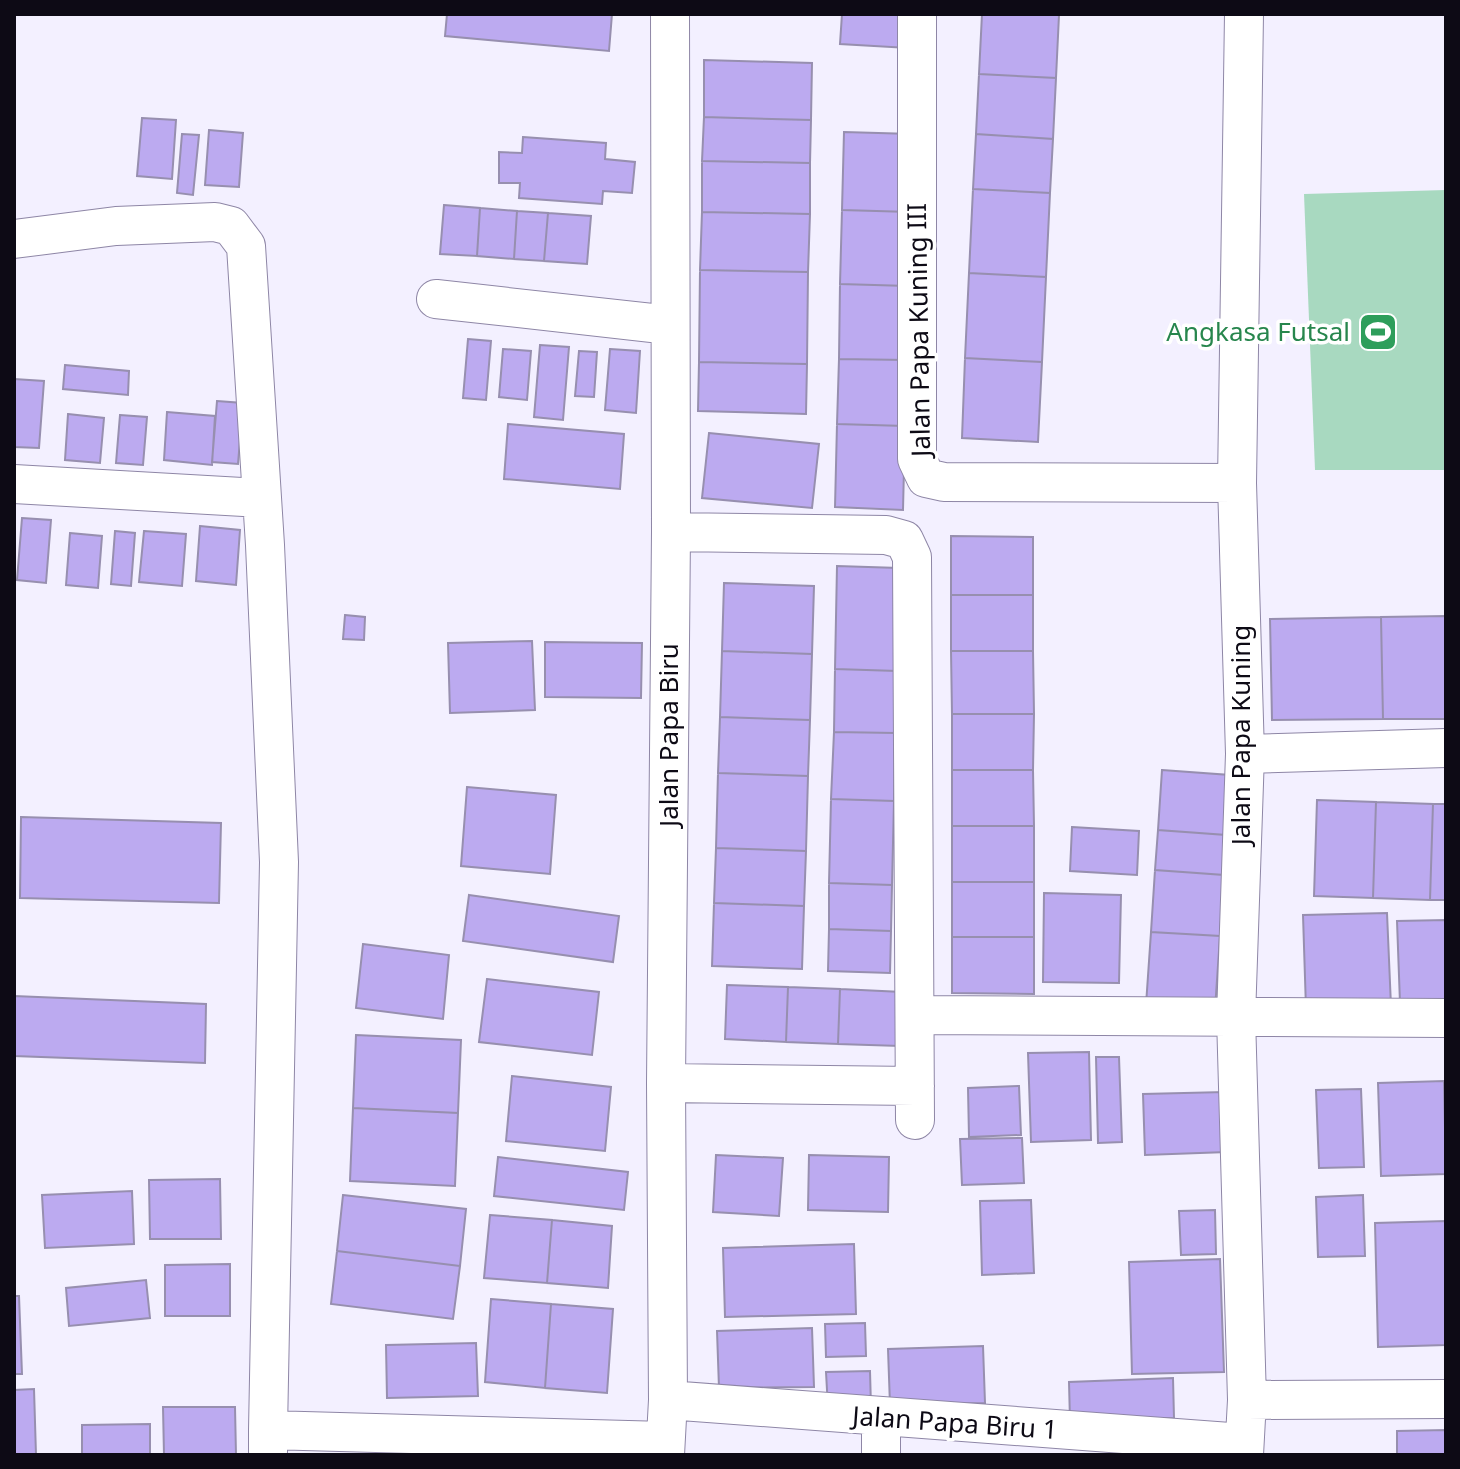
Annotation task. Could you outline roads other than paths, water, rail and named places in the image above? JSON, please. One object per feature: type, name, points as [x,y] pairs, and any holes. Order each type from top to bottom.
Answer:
[{"type":"street","name":"Jalan Papa Biru","points":[[665,1448],[668,1400],[666,1083],[671,532],[670,14]]},
{"type":"street","name":"Jalan Papa Kuning III","points":[[917,14],[917,459],[926,478],[944,482],[1237,483]]},
{"type":"street","name":"Jalan Papa Kuning","points":[[1244,14],[1237,483],[1245,754],[1236,1017],[1247,1400],[1244,1449]]},
{"type":"street","points":[[14,239],[116,226],[215,222],[225,223],[237,231],[246,246],[262,498],[279,862],[268,1442],[665,1448]]},
{"type":"street","points":[[436,299],[670,325]]},
{"type":"street","points":[[14,484],[262,498]]},
{"type":"street","points":[[666,1083],[915,1103],[912,557],[904,540],[886,535],[671,532]]},
{"type":"street","points":[[1245,754],[1446,748]]},
{"type":"street","points":[[915,1015],[1446,1018]]},
{"type":"street","points":[[1247,1400],[1446,1399]]},
{"type":"street","name":"Jalan Papa Biru 1","points":[[668,1400],[1244,1449]]},
{"type":"street","points":[[881,1418],[881,1455]]},
{"type":"place","name":"Angkasa Futsal","points":[[1378,332]]}]
